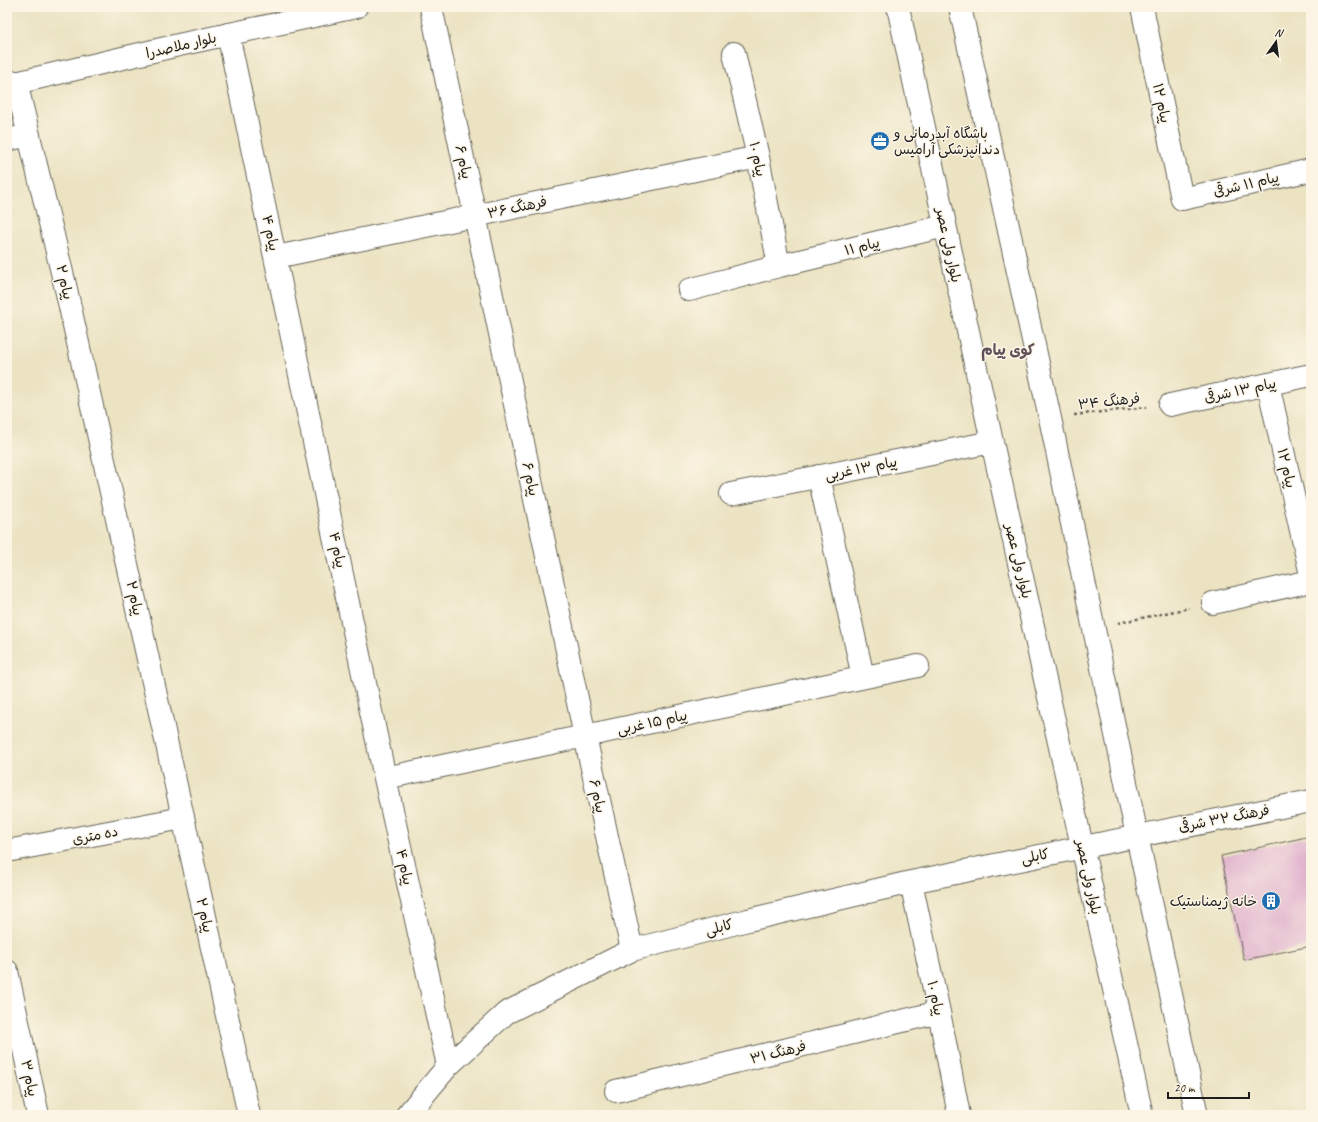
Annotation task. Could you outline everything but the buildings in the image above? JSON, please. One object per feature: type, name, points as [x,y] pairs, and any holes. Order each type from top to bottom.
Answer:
[{"type":"street","name":"بلوار ملاصدرا","points":[[12,84],[228,34],[356,7]]},
{"type":"street","name":"پیام ۶","points":[[431,7],[585,736],[632,950]]},
{"type":"street","name":"بلوار ولی عصر","points":[[898,7],[992,442],[1142,1115]]},
{"type":"street","points":[[960,7],[1050,418],[1197,1115]]},
{"type":"street","name":"پیام ۱۲","points":[[1142,7],[1182,199]]},
{"type":"street","name":"پیام ۴","points":[[228,34],[385,778],[448,1066]]},
{"type":"street","name":"پیام ۱۰","points":[[734,53],[758,157],[780,266]]},
{"type":"street","name":"پیام ۲","points":[[12,84],[29,135],[66,288],[249,1115]]},
{"type":"street","points":[[7,140],[29,135]]},
{"type":"street","name":"فرهنگ ۳۶","points":[[276,257],[758,157]]},
{"type":"street","name":"پیام ۱۱ شرقی","points":[[1182,199],[1311,170]]},
{"type":"street","name":"پیام ۱۱","points":[[689,290],[780,266],[945,226]]},
{"type":"street","name":"پیام ۱۳ شرقی","points":[[1170,405],[1311,375]]},
{"type":"street","name":"پیام ۱۲","points":[[1268,384],[1311,575]]},
{"type":"street","name":"پیام ۱۳ غربی","points":[[731,494],[992,442]]},
{"type":"street","points":[[819,476],[863,677]]},
{"type":"street","points":[[1213,603],[1311,582]]},
{"type":"street","name":"پیام ۱۵ غربی","points":[[385,778],[918,666]]},
{"type":"street","name":"فرهنگ ۳۲ شرقی","points":[[1083,846],[1311,801]]},
{"type":"street","name":"ده متری","points":[[7,852],[183,818]]},
{"type":"street","name":"کابلی","points":[[407,1115],[448,1066],[506,1013],[632,950],[748,920],[911,882],[1083,846]]},
{"type":"street","name":"پیام ۱۰","points":[[911,882],[959,1115]]},
{"type":"street","name":"پیام ۳","points":[[7,970],[38,1115]]},
{"type":"street","name":"فرهنگ ۳۱","points":[[616,1091],[939,1012]]},
{"type":"path","name":"فرهنگ ۳۴","points":[[1050,418],[1170,405]]},
{"type":"path","points":[[1094,627],[1213,603]]},
{"type":"place","name":"باشگاه آبدرمانی و دندانپزشکی آرامیس","points":[[880,141]]},
{"type":"place","name":"خانه ژیمناستیک","points":[[1271,901]]},
{"type":"district","name":"کوی پیام","points":[[1008,350]]}]
